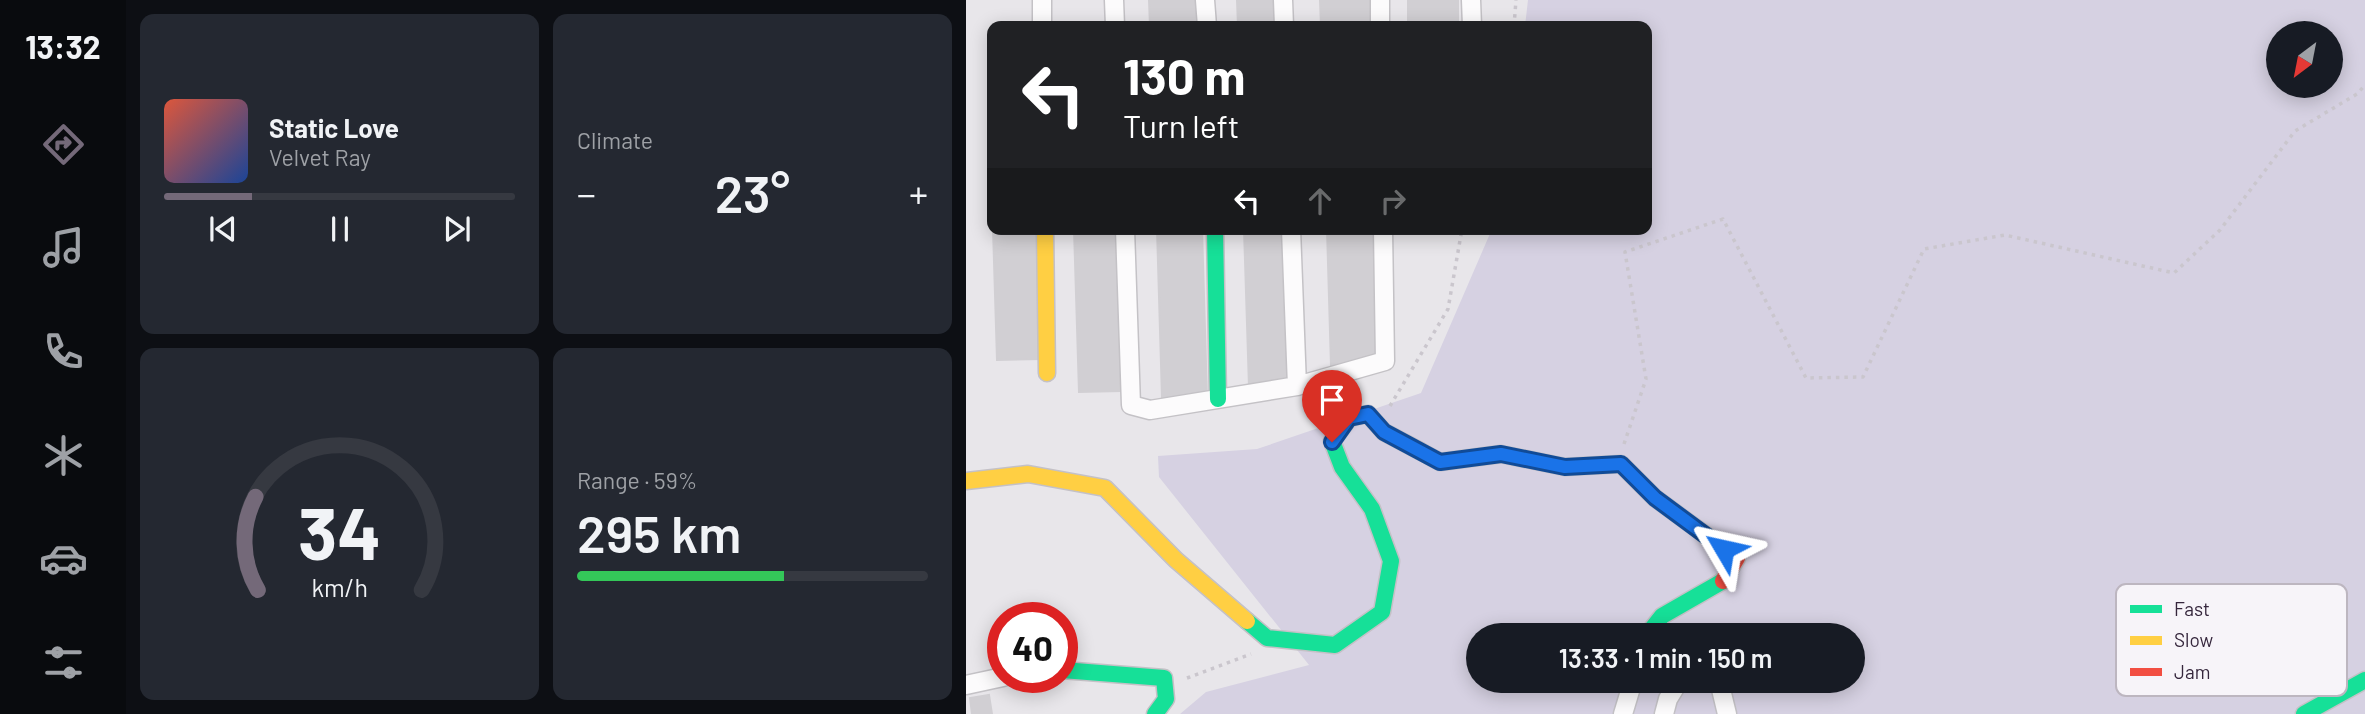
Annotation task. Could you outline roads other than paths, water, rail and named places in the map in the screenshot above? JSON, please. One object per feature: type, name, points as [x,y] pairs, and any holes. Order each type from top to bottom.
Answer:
[{"type":"street","points":[[1042,0],[1042,21]]},
{"type":"street","points":[[1114,0],[1115,21]]},
{"type":"street","points":[[1205,0],[1207,21]]},
{"type":"street","points":[[1283,0],[1284,21]]},
{"type":"street","points":[[1380,0],[1380,21]]},
{"type":"street","points":[[1471,0],[1472,21]]},
{"type":"street","points":[[1045,235],[1047,373]]},
{"type":"street","points":[[1125,235],[1131,405],[1150,410],[1297,386],[1385,361],[1383,235]]},
{"type":"street","points":[[1215,235],[1219,399]]},
{"type":"street","points":[[1291,235],[1297,386]]},
{"type":"street","points":[[966,481],[1028,474],[1105,488],[1176,560],[1267,638],[1335,645],[1382,612],[1391,561],[1372,509],[1342,467],[1332,442],[1349,418],[1368,414],[1378,426],[1440,462],[1501,454],[1565,467],[1618,464],[1655,498],[1737,558],[1726,579],[1696,599],[1668,611],[1658,623]]},
{"type":"street","points":[[1078,671],[1164,678],[1166,698],[1155,714]]},
{"type":"street","points":[[966,685],[987,680]]},
{"type":"street","points":[[2347,690],[2365,680]]},
{"type":"street","points":[[1623,714],[1629,693]]},
{"type":"street","points":[[1664,714],[1672,693]]},
{"type":"street","points":[[1723,693],[1727,714]]},
{"type":"street","points":[[2304,714],[2336,696]]}]
